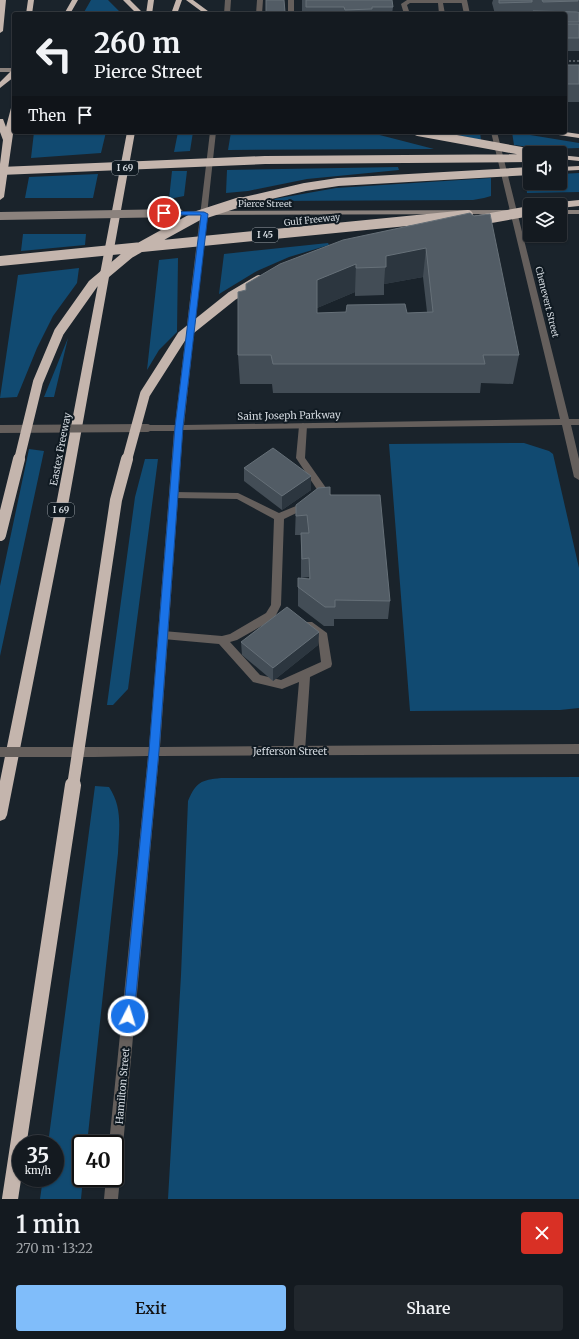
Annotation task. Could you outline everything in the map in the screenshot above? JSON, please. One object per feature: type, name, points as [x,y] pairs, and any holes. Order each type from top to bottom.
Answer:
[{"type":"highway","points":[[0,31],[3,0]]},
{"type":"highway","points":[[29,12],[31,0]]},
{"type":"highway","points":[[68,12],[75,0]]},
{"type":"highway","points":[[126,0],[139,12]]},
{"type":"highway","points":[[149,12],[151,0]]},
{"type":"highway","points":[[175,12],[180,0]]},
{"type":"highway","points":[[189,0],[206,12]]},
{"type":"highway","points":[[0,86],[12,75]]},
{"type":"highway","points":[[0,197],[7,140],[12,119]]},
{"type":"highway","points":[[0,121],[7,140]]},
{"type":"highway","name":"Eastex Freeway","points":[[0,815],[65,492],[131,134]]},
{"type":"highway","points":[[428,134],[523,151]]},
{"type":"highway","points":[[566,134],[579,136]]},
{"type":"highway","points":[[0,171],[187,163],[393,158],[523,158]]},
{"type":"highway","points":[[567,158],[579,159]]},
{"type":"highway","points":[[567,169],[579,168]]},
{"type":"highway","points":[[0,535],[38,382],[59,332],[93,284],[130,252],[197,216],[235,203],[305,187],[346,182],[523,171]]},
{"type":"highway","points":[[567,205],[579,204]]},
{"type":"highway","points":[[414,232],[523,212]]},
{"type":"highway","name":"Gulf Freeway","points":[[0,261],[523,212]]},
{"type":"highway","points":[[10,1199],[116,500],[145,394],[182,336],[232,296],[272,273]]},
{"type":"main road","points":[[0,70],[12,70]]},
{"type":"main road","name":"Pierce Street","points":[[0,216],[179,213],[523,211]]},
{"type":"main road","points":[[567,212],[579,212]]},
{"type":"street","points":[[227,12],[228,0]]},
{"type":"street","points":[[262,0],[259,12],[266,11]]},
{"type":"street","points":[[288,11],[291,0]]},
{"type":"street","points":[[440,0],[442,12]]},
{"type":"street","points":[[406,12],[404,4],[406,2],[464,0],[467,12]]},
{"type":"street","name":"Hamilton Street","points":[[117,1135],[154,751],[179,427],[213,134]]},
{"type":"street","name":"Chenevert Street","points":[[494,134],[512,212],[520,233],[579,477]]},
{"type":"street","name":"Saint Joseph Parkway","points":[[0,429],[579,422]]},
{"type":"street","points":[[279,517],[326,495],[300,458],[303,426]]},
{"type":"street","points":[[174,494],[238,496],[279,517]]},
{"type":"street","points":[[163,635],[222,640],[233,637],[270,616],[276,605],[279,517]]},
{"type":"street","points":[[276,605],[288,612]]},
{"type":"street","points":[[222,640],[257,679],[282,685],[326,664],[323,636],[300,620]]},
{"type":"street","points":[[299,751],[305,674]]},
{"type":"street","name":"Jefferson Street","points":[[0,752],[579,749]]},
{"type":"street","points":[[111,1199],[112,1187]]},
{"type":"path","points":[[567,61],[579,61]]},
{"type":"shaded area","points":[[91,0],[108,0],[120,12],[84,12]]},
{"type":"shaded area","points":[[34,134],[106,134],[101,153],[31,158]]},
{"type":"shaded area","points":[[178,134],[193,134],[190,151],[174,152]]},
{"type":"shaded area","points":[[231,134],[376,134],[434,149],[228,150]]},
{"type":"shaded area","points":[[452,134],[480,134],[481,140]]},
{"type":"shaded area","points":[[512,134],[524,134],[579,143],[579,148],[567,148],[567,146],[514,145]]},
{"type":"shaded area","points":[[398,167],[399,170],[307,179],[248,191],[226,193],[227,170]]},
{"type":"shaded area","points":[[172,171],[187,171],[184,196],[169,199]]},
{"type":"shaded area","points":[[579,173],[579,192],[527,193],[527,190],[567,190],[567,174]]},
{"type":"shaded area","points":[[98,174],[93,198],[25,198],[29,177]]},
{"type":"shaded area","points":[[491,178],[491,196],[473,200],[263,201],[336,188]]},
{"type":"shaded area","points":[[23,234],[86,234],[85,245],[21,251]]},
{"type":"shaded area","points":[[328,243],[329,245],[289,257],[257,271],[219,294],[224,254]]},
{"type":"shaded area","points":[[178,258],[177,332],[159,350],[147,370],[159,260]]},
{"type":"shaded area","points":[[79,268],[77,283],[53,316],[37,348],[17,397],[0,398],[18,275]]},
{"type":"shaded area","points":[[68,338],[54,397],[44,397]]},
{"type":"shaded area","points":[[524,443],[549,451],[553,454],[579,568],[579,708],[560,710],[410,711],[389,444]]},
{"type":"shaded area","points":[[29,449],[44,451],[0,656],[0,586]]},
{"type":"shaded area","points":[[145,459],[158,459],[128,689],[113,705],[107,705],[135,497]]},
{"type":"shaded area","points":[[579,777],[579,1199],[168,1199],[181,975],[188,801],[197,786],[204,781],[221,778]]},
{"type":"shaded area","points":[[95,786],[109,787],[118,811],[118,853],[88,1135],[72,1135],[72,1187],[82,1187],[81,1199],[40,1199],[42,1187],[64,1187],[64,1135],[49,1135]]},
{"type":"building","points":[[266,0],[284,0],[285,12],[266,12]]},
{"type":"building","points":[[306,0],[392,0],[393,7],[372,7],[372,9],[345,10],[344,7],[306,7]]},
{"type":"building","points":[[499,0],[532,0],[532,2],[499,3]]},
{"type":"building","points":[[542,0],[578,0],[578,1],[543,2]]},
{"type":"building","points":[[533,11],[579,12],[579,22],[567,22],[567,12]]},
{"type":"building","points":[[567,24],[579,24],[579,38],[567,38]]},
{"type":"building","points":[[567,65],[579,65],[579,84],[567,84]]},
{"type":"building","points":[[470,213],[474,216],[490,214],[519,355],[483,355],[485,364],[273,364],[271,355],[238,355],[238,292],[246,290],[246,284],[280,264],[343,240]],"holes":[[[426,248],[433,312],[407,313],[405,304],[347,305],[346,312],[317,313],[317,280],[356,264],[356,268],[386,267],[386,256]]]},
{"type":"building","points":[[273,448],[311,476],[282,496],[244,468]]},
{"type":"building","points":[[330,487],[330,495],[380,495],[390,601],[335,600],[335,607],[325,607],[298,587],[298,578],[310,579],[309,558],[302,559],[301,533],[309,533],[307,515],[296,516],[296,505],[318,488]]},
{"type":"building","points":[[287,607],[319,632],[273,668],[241,642]]},
{"type":"route","points":[[128,1016],[154,751],[179,427],[204,214],[164,213]]}]
